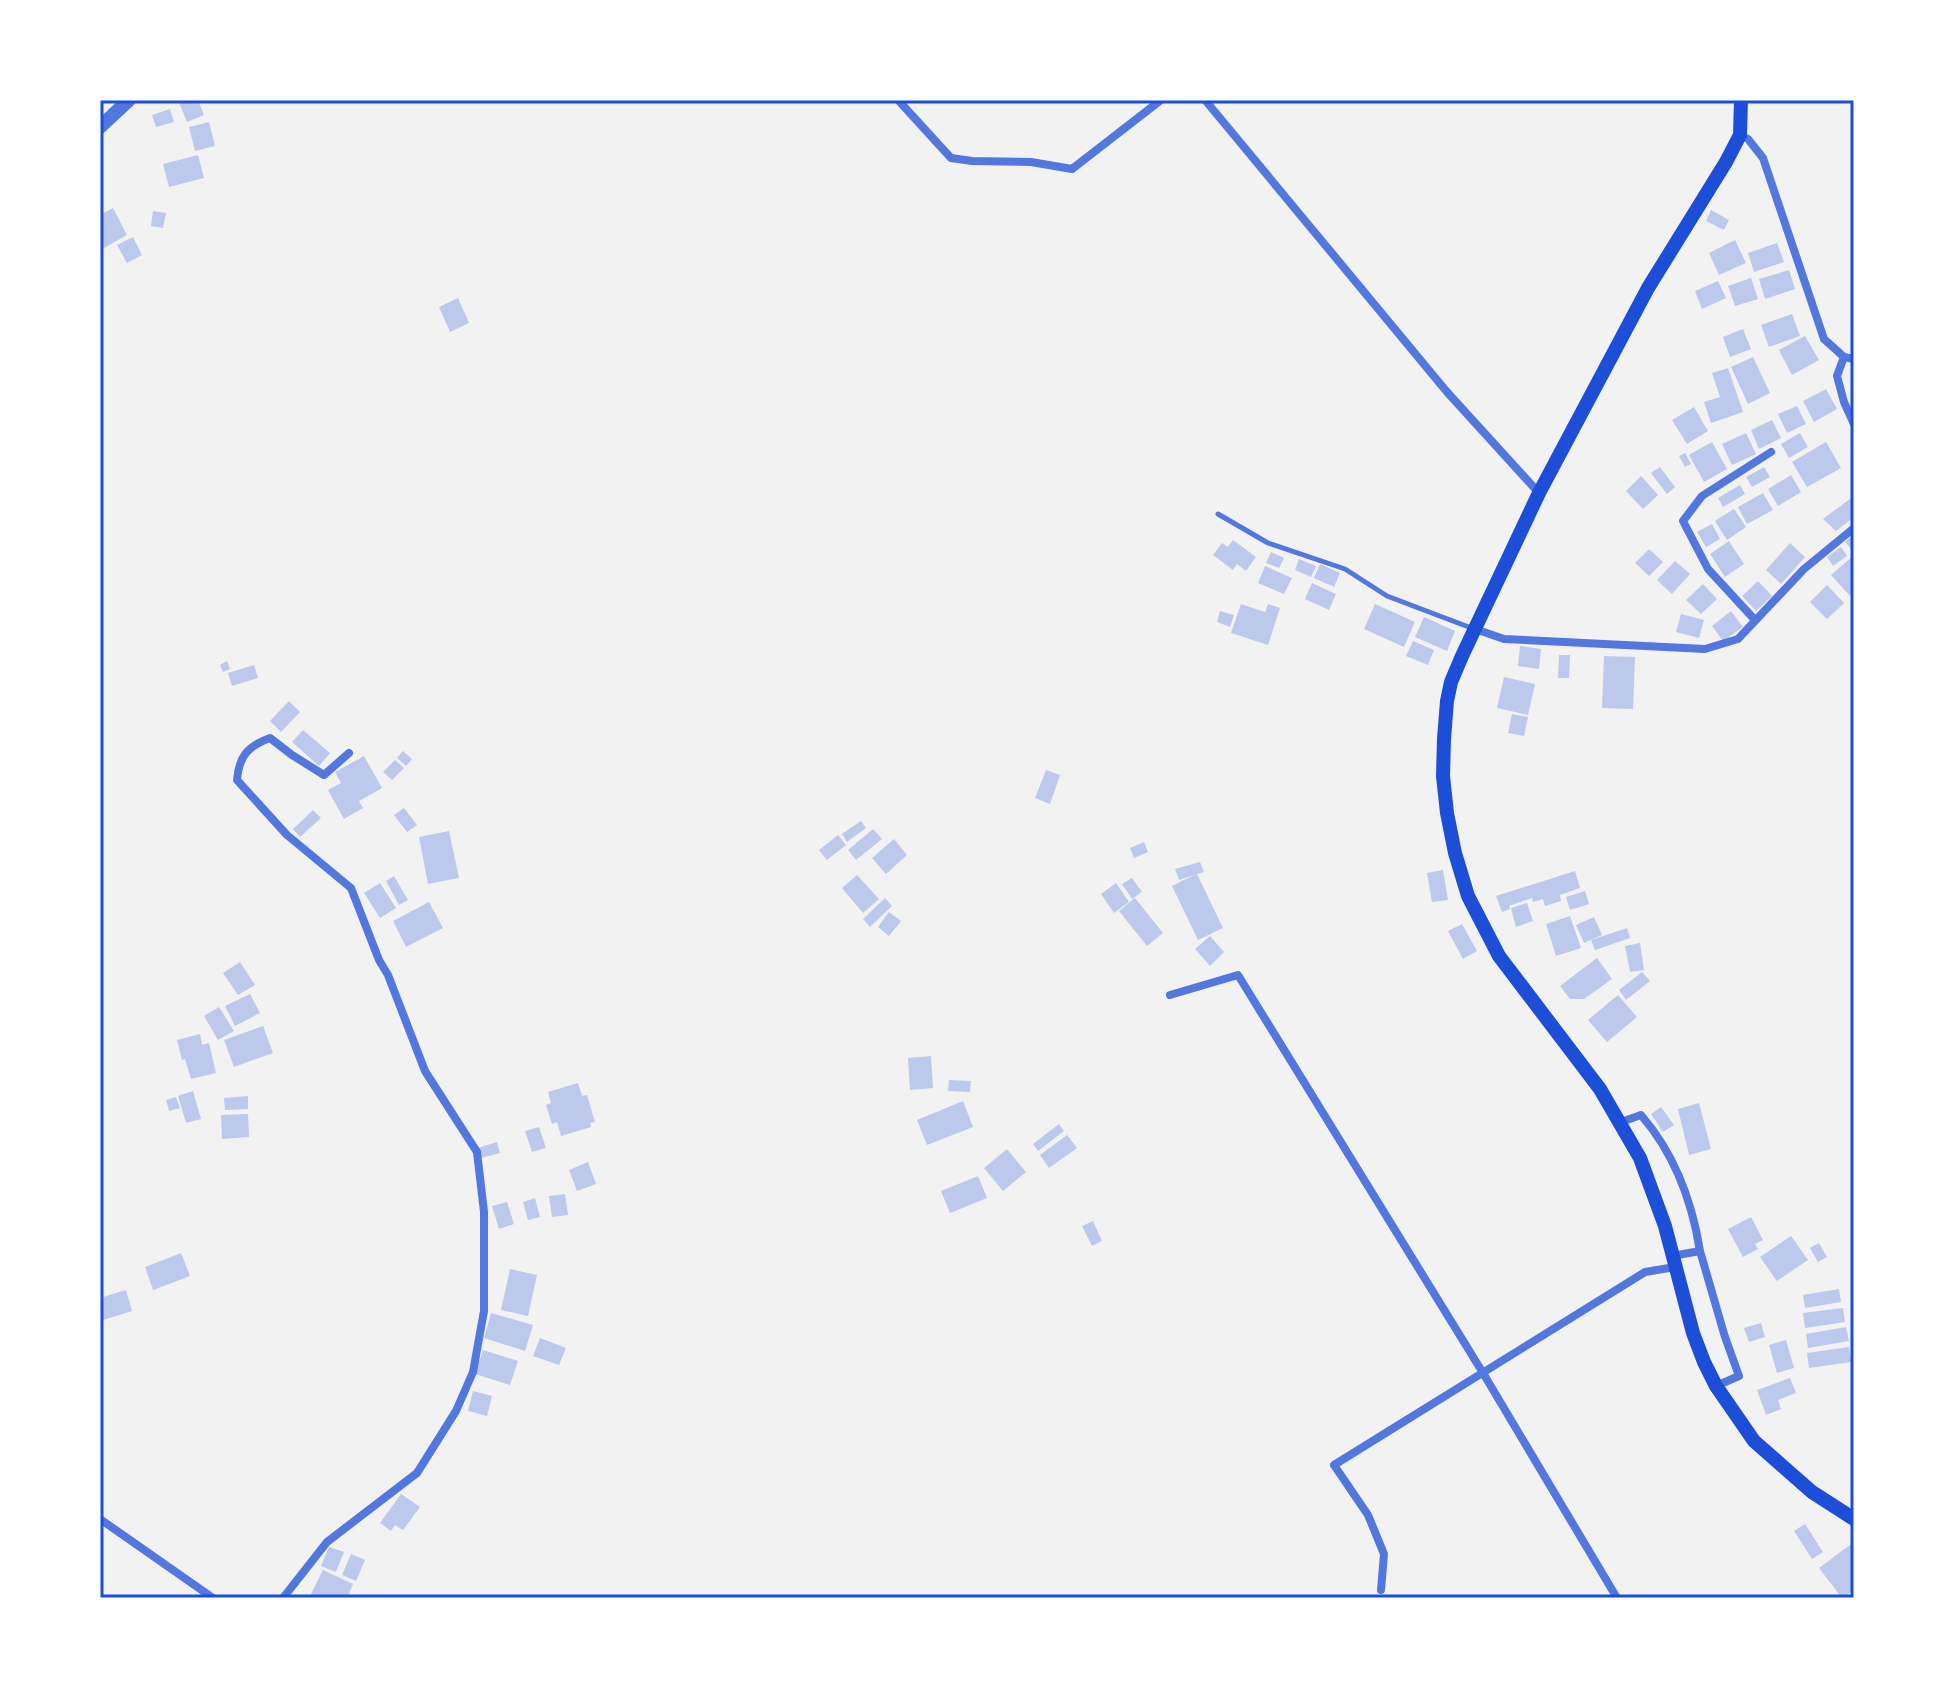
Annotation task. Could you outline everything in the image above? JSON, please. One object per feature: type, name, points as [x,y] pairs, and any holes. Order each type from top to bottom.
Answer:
[{"type":"main road","points":[[1741,100],[1740,135],[1648,288],[1539,493],[1451,682],[1443,776],[1455,853],[1468,896],[1499,956],[1600,1089],[1640,1158],[1665,1226],[1693,1333],[1716,1386],[1754,1441],[1812,1492],[1854,1519]]},
{"type":"street","points":[[100,127],[129,100]]},
{"type":"street","points":[[898,100],[951,158],[1031,162],[1072,169],[1161,100]]},
{"type":"street","points":[[1205,100],[1447,392],[1539,493]]},
{"type":"street","points":[[1740,135],[1748,139],[1763,158],[1824,339],[1844,357],[1854,359]]},
{"type":"street","points":[[1844,357],[1837,376],[1854,424]]},
{"type":"street","points":[[1755,620],[1708,569],[1683,521],[1702,496],[1771,452]]},
{"type":"street","points":[[1475,629],[1504,639],[1705,649],[1738,639],[1804,569],[1854,528]]},
{"type":"street","points":[[283,1598],[327,1542],[417,1473],[456,1411],[473,1372],[484,1311],[484,1212],[477,1152],[425,1071],[351,888],[287,835],[237,780],[242,758],[255,744],[270,738],[324,775],[349,753]]},
{"type":"street","points":[[1170,995],[1238,975],[1483,1373],[1617,1598]]},
{"type":"street","points":[[1621,1122],[1641,1115],[1676,1169],[1689,1203],[1700,1251],[1739,1376],[1716,1386]]},
{"type":"street","points":[[1381,1590],[1384,1554],[1368,1515],[1334,1465],[1645,1272],[1700,1251]]},
{"type":"street","points":[[100,1519],[213,1598]]},
{"type":"lane","points":[[1218,514],[1268,543],[1345,569],[1387,596],[1475,629]]},
{"type":"building","points":[[178,100],[198,100],[204,115],[187,122]]},
{"type":"building","points":[[170,109],[174,122],[156,127],[152,115]]},
{"type":"building","points":[[209,122],[215,146],[195,151],[189,127]]},
{"type":"building","points":[[198,155],[204,178],[169,187],[163,164]]},
{"type":"building","points":[[113,208],[127,235],[104,248],[100,240],[100,215]]},
{"type":"building","points":[[1711,210],[1729,220],[1724,230],[1706,221]]},
{"type":"building","points":[[153,211],[166,213],[163,228],[151,226]]},
{"type":"building","points":[[133,237],[142,255],[127,263],[117,245]]},
{"type":"building","points":[[1735,240],[1746,263],[1719,275],[1709,253]]},
{"type":"building","points":[[1777,243],[1784,262],[1754,272],[1748,253]]},
{"type":"building","points":[[1789,270],[1795,289],[1765,299],[1759,279]]},
{"type":"building","points":[[1751,278],[1758,299],[1735,306],[1728,286]]},
{"type":"building","points":[[1718,281],[1726,298],[1702,309],[1695,291]]},
{"type":"building","points":[[458,298],[469,323],[450,332],[439,307]]},
{"type":"building","points":[[1792,314],[1800,336],[1769,347],[1761,325]]},
{"type":"building","points":[[1743,329],[1751,349],[1730,357],[1723,337]]},
{"type":"building","points":[[1805,336],[1819,360],[1792,375],[1779,350]]},
{"type":"building","points":[[1753,357],[1770,393],[1748,404],[1731,367]]},
{"type":"building","points":[[1728,368],[1743,412],[1711,423],[1704,402],[1720,397],[1712,373]]},
{"type":"building","points":[[1826,389],[1837,409],[1814,422],[1803,401]]},
{"type":"building","points":[[1797,406],[1806,424],[1787,433],[1778,414]]},
{"type":"building","points":[[1694,407],[1708,431],[1687,444],[1672,420]]},
{"type":"building","points":[[1772,420],[1781,438],[1759,449],[1751,430]]},
{"type":"building","points":[[1746,433],[1756,454],[1732,465],[1722,444]]},
{"type":"building","points":[[1800,433],[1808,447],[1789,458],[1781,444]]},
{"type":"building","points":[[1712,442],[1727,469],[1704,482],[1689,455]]},
{"type":"building","points":[[1826,442],[1841,468],[1807,487],[1792,462]]},
{"type":"building","points":[[1685,453],[1691,464],[1685,467],[1679,456]]},
{"type":"building","points":[[1660,467],[1675,487],[1667,494],[1651,473]]},
{"type":"building","points":[[1764,467],[1770,477],[1752,487],[1746,477]]},
{"type":"building","points":[[1791,475],[1801,492],[1778,506],[1768,489]]},
{"type":"building","points":[[1641,476],[1658,495],[1643,509],[1626,491]]},
{"type":"building","points":[[1740,485],[1745,494],[1723,507],[1718,498]]},
{"type":"building","points":[[1763,493],[1773,510],[1747,524],[1738,507]]},
{"type":"building","points":[[1854,496],[1854,517],[1836,531],[1823,519]]},
{"type":"building","points":[[1734,509],[1746,527],[1727,540],[1715,521]]},
{"type":"building","points":[[1712,524],[1720,539],[1706,547],[1697,532]]},
{"type":"building","points":[[1852,536],[1854,539],[1854,552],[1845,542]]},
{"type":"building","points":[[1233,540],[1256,557],[1246,571],[1237,564],[1233,570],[1213,555],[1222,543],[1228,547]]},
{"type":"building","points":[[1729,541],[1744,564],[1725,577],[1710,554]]},
{"type":"building","points":[[1790,543],[1805,557],[1781,584],[1766,570]]},
{"type":"building","points":[[1841,547],[1847,556],[1833,566],[1827,557]]},
{"type":"building","points":[[1649,549],[1663,562],[1649,576],[1635,563]]},
{"type":"building","points":[[1271,552],[1284,558],[1279,568],[1266,563]]},
{"type":"building","points":[[1854,555],[1854,593],[1850,596],[1831,575]]},
{"type":"building","points":[[1299,559],[1316,566],[1311,577],[1295,570]]},
{"type":"building","points":[[1675,561],[1690,574],[1672,594],[1657,580]]},
{"type":"building","points":[[1320,564],[1340,573],[1334,587],[1314,578]]},
{"type":"building","points":[[1265,566],[1292,578],[1284,594],[1258,583]]},
{"type":"building","points":[[1758,581],[1772,596],[1756,611],[1742,596]]},
{"type":"building","points":[[1312,583],[1336,594],[1329,610],[1305,599]]},
{"type":"building","points":[[1703,584],[1717,599],[1701,614],[1686,600]]},
{"type":"building","points":[[1827,585],[1844,603],[1827,619],[1810,602]]},
{"type":"building","points":[[1241,604],[1265,612],[1268,604],[1280,608],[1268,645],[1231,633]]},
{"type":"building","points":[[1375,604],[1415,622],[1404,647],[1364,629]]},
{"type":"building","points":[[1220,611],[1234,615],[1230,627],[1217,622]]},
{"type":"building","points":[[1731,611],[1743,627],[1723,641],[1712,626]]},
{"type":"building","points":[[1681,614],[1704,620],[1699,638],[1676,632]]},
{"type":"building","points":[[1424,617],[1455,631],[1447,651],[1415,637]]},
{"type":"building","points":[[1413,641],[1434,650],[1428,665],[1406,656]]},
{"type":"building","points":[[1520,646],[1541,649],[1539,669],[1518,666]]},
{"type":"building","points":[[1559,655],[1570,655],[1569,678],[1558,678]]},
{"type":"building","points":[[1604,656],[1635,657],[1633,709],[1602,708]]},
{"type":"building","points":[[227,661],[230,669],[223,672],[220,665]]},
{"type":"building","points":[[254,665],[258,678],[232,686],[228,673]]},
{"type":"building","points":[[1504,677],[1535,684],[1528,715],[1497,708]]},
{"type":"building","points":[[289,701],[300,712],[281,732],[270,721]]},
{"type":"building","points":[[1512,714],[1528,717],[1524,736],[1508,733]]},
{"type":"building","points":[[303,730],[330,753],[319,766],[292,742]]},
{"type":"building","points":[[403,751],[412,759],[406,766],[397,758]]},
{"type":"building","points":[[364,756],[382,788],[359,801],[363,808],[344,819],[328,790],[341,783],[335,772]]},
{"type":"building","points":[[395,760],[404,768],[392,780],[383,772]]},
{"type":"building","points":[[1046,770],[1060,775],[1050,804],[1035,798]]},
{"type":"building","points":[[404,808],[417,825],[407,832],[394,815]]},
{"type":"building","points":[[313,810],[321,818],[300,837],[293,829]]},
{"type":"building","points":[[861,821],[866,828],[847,842],[842,834]]},
{"type":"building","points":[[873,829],[882,839],[856,860],[848,850]]},
{"type":"building","points":[[449,831],[459,878],[428,884],[419,837]]},
{"type":"building","points":[[838,835],[846,845],[827,860],[819,850]]},
{"type":"building","points":[[894,839],[907,855],[886,874],[872,858]]},
{"type":"building","points":[[1144,842],[1148,852],[1134,858],[1130,848]]},
{"type":"building","points":[[1200,862],[1204,872],[1197,874],[1223,928],[1198,940],[1172,886],[1194,875],[1179,880],[1175,869]]},
{"type":"building","points":[[1443,870],[1448,900],[1432,902],[1427,873]]},
{"type":"building","points":[[1575,871],[1580,888],[1560,895],[1561,901],[1545,906],[1543,899],[1533,902],[1532,898],[1509,906],[1510,909],[1502,912],[1496,896]]},
{"type":"building","points":[[857,875],[879,899],[863,913],[842,888]]},
{"type":"building","points":[[394,876],[408,900],[399,905],[386,881]]},
{"type":"building","points":[[1132,878],[1142,892],[1132,899],[1122,884]]},
{"type":"building","points":[[380,883],[396,908],[380,918],[364,893]]},
{"type":"building","points":[[1116,883],[1129,902],[1114,913],[1101,894]]},
{"type":"building","points":[[1585,891],[1589,904],[1570,910],[1566,897]]},
{"type":"building","points":[[885,898],[892,906],[870,927],[863,919]]},
{"type":"building","points":[[1135,898],[1163,933],[1147,946],[1119,911]]},
{"type":"building","points":[[429,902],[443,928],[406,947],[393,921]]},
{"type":"building","points":[[1527,903],[1533,921],[1516,927],[1511,908]]},
{"type":"building","points":[[889,912],[901,921],[889,936],[878,927]]},
{"type":"building","points":[[1570,916],[1581,948],[1556,956],[1546,924]]},
{"type":"building","points":[[1594,917],[1602,935],[1584,943],[1576,925]]},
{"type":"building","points":[[1462,924],[1477,951],[1463,959],[1448,931]]},
{"type":"building","points":[[1627,928],[1630,938],[1595,950],[1591,940]]},
{"type":"building","points":[[1210,936],[1224,952],[1210,966],[1195,949]]},
{"type":"building","points":[[1640,943],[1644,970],[1630,972],[1625,946]]},
{"type":"building","points":[[1597,958],[1612,979],[1584,999],[1570,999],[1560,986]]},
{"type":"building","points":[[240,962],[255,985],[238,995],[223,973]]},
{"type":"building","points":[[1642,972],[1650,981],[1626,1000],[1619,990]]},
{"type":"building","points":[[250,994],[260,1013],[235,1026],[225,1006]]},
{"type":"building","points":[[1618,995],[1637,1017],[1607,1042],[1588,1020]]},
{"type":"building","points":[[219,1007],[234,1031],[218,1040],[204,1016]]},
{"type":"building","points":[[263,1026],[273,1053],[234,1067],[224,1040]]},
{"type":"building","points":[[200,1034],[202,1045],[209,1043],[216,1073],[191,1079],[177,1040]]},
{"type":"building","points":[[931,1056],[933,1088],[910,1090],[908,1058]]},
{"type":"building","points":[[949,1080],[971,1081],[970,1092],[948,1091]]},
{"type":"building","points":[[578,1083],[582,1096],[587,1095],[595,1122],[590,1123],[591,1127],[561,1136],[557,1122],[552,1124],[546,1105],[551,1103],[548,1092]]},
{"type":"building","points":[[193,1091],[201,1119],[186,1123],[178,1096]]},
{"type":"building","points":[[248,1096],[248,1109],[225,1110],[224,1098]]},
{"type":"building","points":[[176,1097],[180,1108],[169,1111],[166,1100]]},
{"type":"building","points":[[963,1101],[973,1127],[927,1145],[917,1120]]},
{"type":"building","points":[[1699,1103],[1711,1149],[1689,1155],[1678,1109]]},
{"type":"building","points":[[1661,1107],[1674,1125],[1663,1132],[1651,1114]]},
{"type":"building","points":[[248,1114],[249,1137],[222,1139],[221,1115]]},
{"type":"building","points":[[1059,1124],[1064,1131],[1038,1151],[1033,1144]]},
{"type":"building","points":[[539,1127],[546,1148],[532,1152],[525,1131]]},
{"type":"building","points":[[1067,1135],[1077,1148],[1049,1168],[1040,1155]]},
{"type":"building","points":[[497,1142],[500,1153],[481,1158],[478,1148]]},
{"type":"building","points":[[1007,1149],[1026,1172],[1003,1191],[984,1168]]},
{"type":"building","points":[[588,1162],[596,1184],[577,1191],[569,1170]]},
{"type":"building","points":[[978,1176],[987,1198],[950,1213],[941,1191]]},
{"type":"building","points":[[565,1194],[568,1215],[552,1217],[549,1196]]},
{"type":"building","points":[[535,1198],[540,1217],[528,1220],[523,1202]]},
{"type":"building","points":[[507,1202],[514,1224],[499,1229],[492,1206]]},
{"type":"building","points":[[1751,1217],[1763,1240],[1755,1244],[1758,1249],[1743,1257],[1728,1229]]},
{"type":"building","points":[[1093,1221],[1102,1241],[1092,1246],[1082,1226]]},
{"type":"building","points":[[1791,1236],[1808,1260],[1777,1281],[1760,1257]]},
{"type":"building","points":[[1819,1243],[1827,1257],[1818,1262],[1810,1248]]},
{"type":"building","points":[[181,1253],[190,1276],[153,1290],[145,1267]]},
{"type":"building","points":[[510,1269],[537,1275],[528,1316],[501,1310]]},
{"type":"building","points":[[1839,1289],[1841,1302],[1805,1308],[1803,1295]]},
{"type":"building","points":[[126,1290],[132,1311],[100,1321],[100,1298]]},
{"type":"building","points":[[1843,1308],[1845,1322],[1805,1328],[1803,1313]]},
{"type":"building","points":[[491,1313],[533,1325],[525,1351],[484,1338]]},
{"type":"building","points":[[1761,1323],[1765,1337],[1749,1342],[1744,1328]]},
{"type":"building","points":[[1846,1327],[1849,1341],[1808,1348],[1806,1334]]},
{"type":"building","points":[[540,1338],[566,1348],[559,1365],[533,1356]]},
{"type":"building","points":[[1786,1340],[1794,1368],[1777,1373],[1769,1345]]},
{"type":"building","points":[[1849,1347],[1851,1362],[1809,1368],[1807,1353]]},
{"type":"building","points":[[483,1350],[518,1361],[510,1385],[475,1374]]},
{"type":"building","points":[[1790,1378],[1796,1393],[1778,1400],[1781,1409],[1766,1415],[1757,1390]]},
{"type":"building","points":[[473,1391],[492,1396],[487,1416],[468,1411]]},
{"type":"building","points":[[401,1494],[420,1507],[403,1530],[395,1525],[391,1531],[380,1523]]},
{"type":"building","points":[[1805,1524],[1823,1552],[1812,1559],[1794,1531]]},
{"type":"building","points":[[1854,1542],[1854,1590],[1842,1598],[1819,1568]]},
{"type":"building","points":[[329,1547],[344,1552],[336,1572],[321,1566]]},
{"type":"building","points":[[351,1554],[365,1560],[356,1581],[342,1575]]},
{"type":"building","points":[[323,1570],[353,1584],[347,1598],[309,1598]]}]
